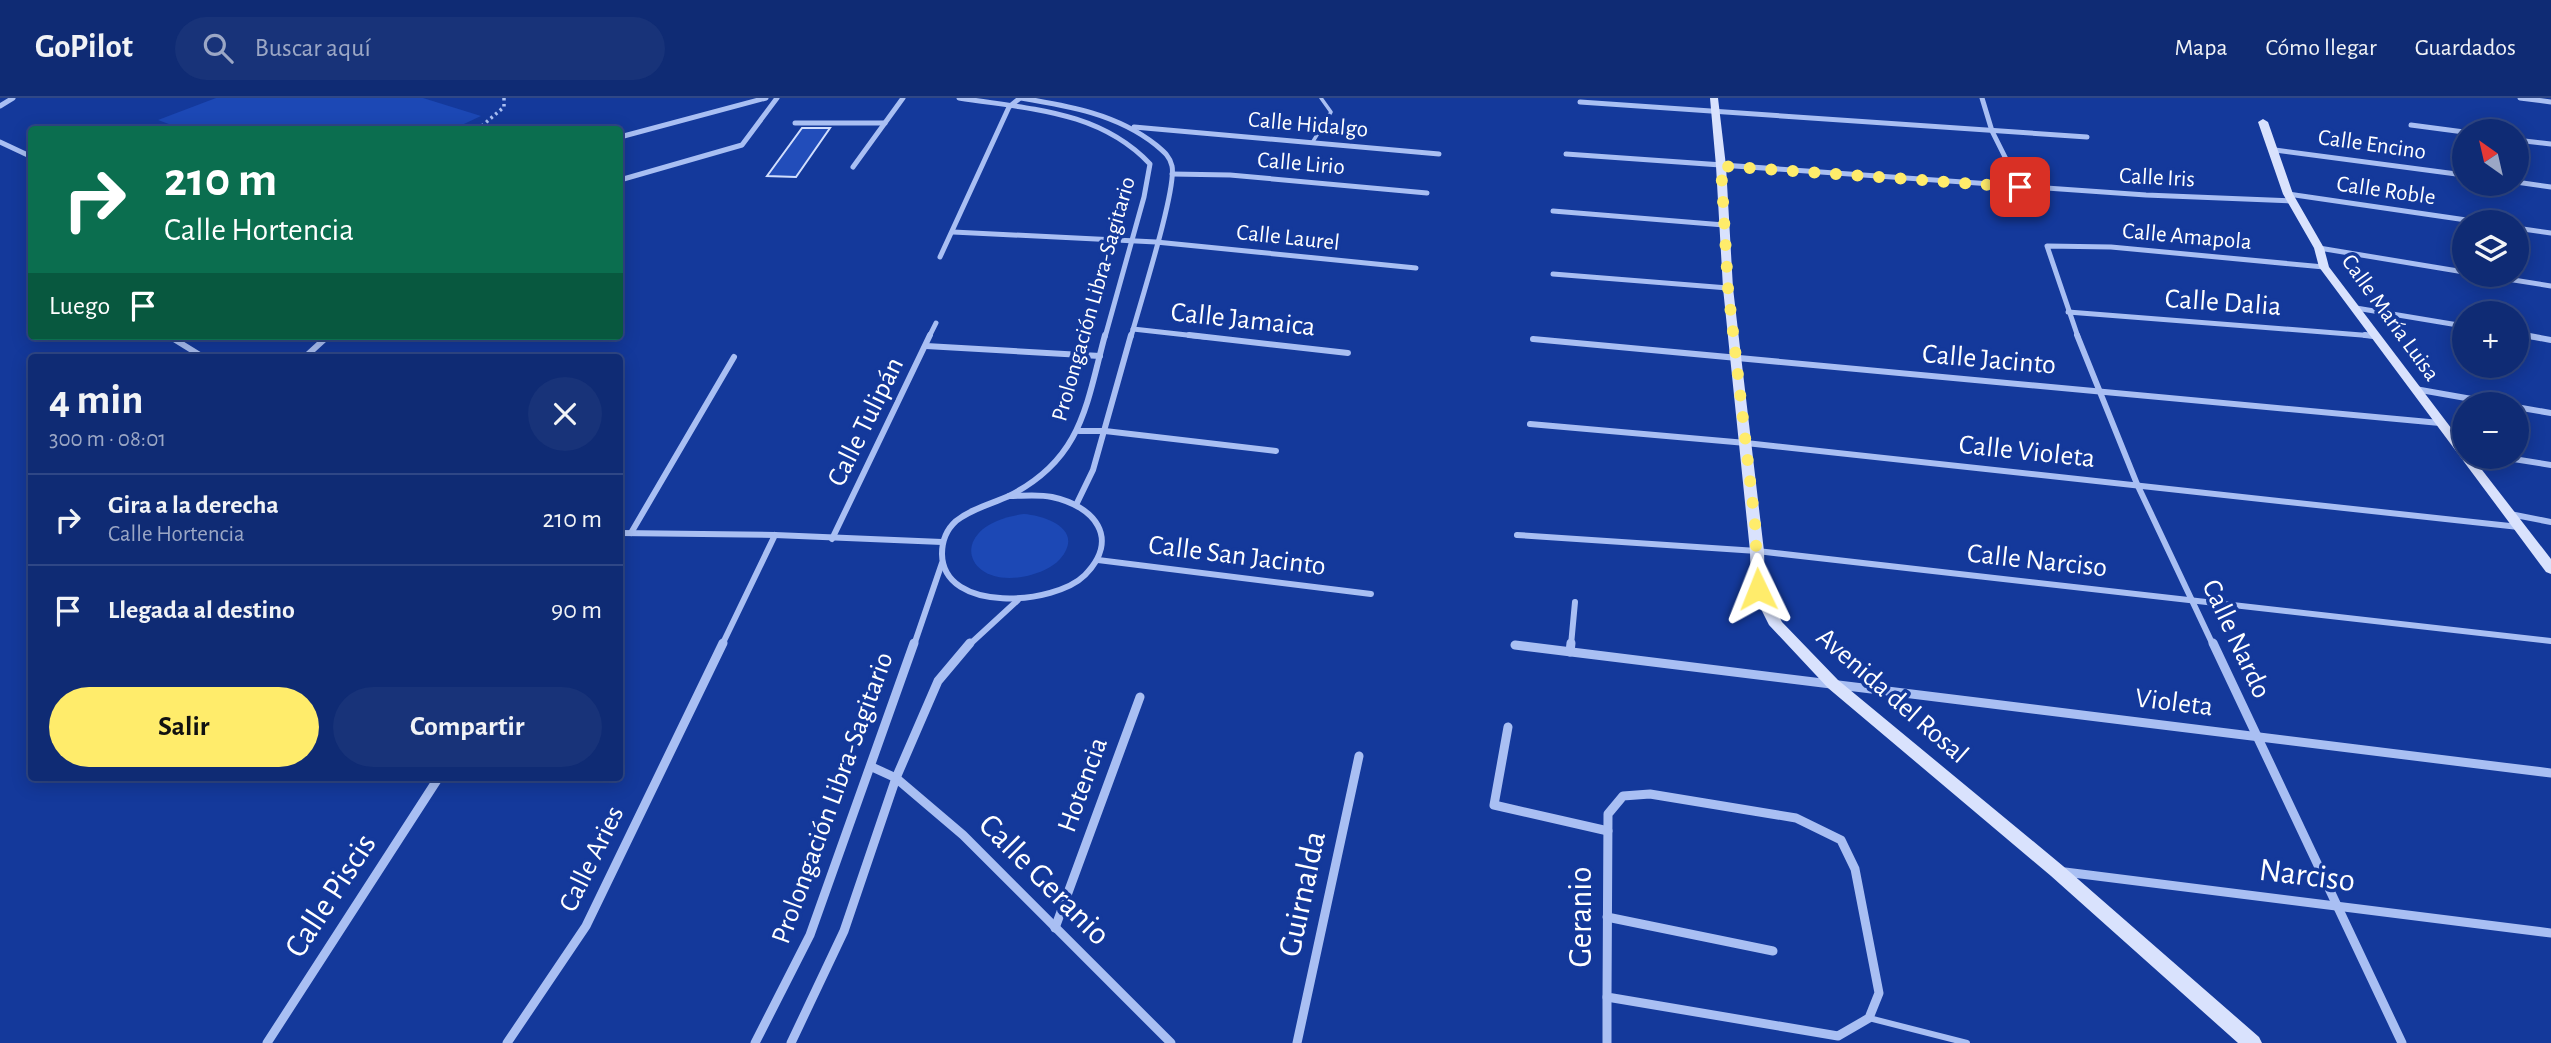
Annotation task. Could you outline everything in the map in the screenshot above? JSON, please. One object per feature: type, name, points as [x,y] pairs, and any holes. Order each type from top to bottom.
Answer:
[{"type":"street","points":[[0,106],[13,98]]},
{"type":"street","points":[[623,136],[766,98]]},
{"type":"street","points":[[623,179],[742,145],[777,98]]},
{"type":"street","points":[[853,167],[903,98]]},
{"type":"street","name":"Prolongación Libra-Sagitario","points":[[959,98],[1093,124],[1113,131],[1142,153],[1150,164],[1149,180],[1130,240],[1079,431],[1049,467],[1009,496]]},
{"type":"street","points":[[940,257],[1009,107],[1021,98]]},
{"type":"street","name":"Prolongación Libra-Sagitario","points":[[1021,98],[1108,116],[1133,127],[1159,147],[1171,161],[1172,174],[1156,242],[1105,431],[1093,470],[1077,503]]},
{"type":"street","points":[[1982,98],[1992,131],[2020,187]]},
{"type":"street","points":[[2520,98],[2551,102]]},
{"type":"street","name":"Calle Iris","points":[[1580,102],[1715,105],[1992,131],[2087,137]]},
{"type":"street","name":"Avenida del Rosal","points":[[1715,105],[1728,288],[1757,551],[1758,589],[1776,625],[1833,684],[2057,871],[2252,1043]]},
{"type":"street","points":[[795,122],[886,122]]},
{"type":"street","name":"Calle María Luisa","points":[[2263,122],[2290,198],[2319,248],[2324,267],[2452,438]]},
{"type":"street","points":[[2411,125],[2452,130]]},
{"type":"street","name":"Calle Hidalgo","points":[[1133,127],[1438,154]]},
{"type":"street","points":[[2529,141],[2551,144]]},
{"type":"street","points":[[0,142],[28,155]]},
{"type":"street","name":"Calle Encino","points":[[2275,150],[2452,173]]},
{"type":"street","name":"Calle Iris","points":[[1566,154],[2020,187],[2290,198]]},
{"type":"street","name":"Calle Lirio","points":[[1172,174],[1230,175],[1427,193]]},
{"type":"street","points":[[2529,184],[2551,187]]},
{"type":"street","name":"Calle Roble","points":[[2290,198],[2452,218]]},
{"type":"street","points":[[1553,211],[1724,225]]},
{"type":"street","points":[[2529,230],[2551,233]]},
{"type":"street","name":"Calle Laurel","points":[[953,232],[1156,242],[1416,268]]},
{"type":"street","name":"Calle Amapola","points":[[2047,246],[2111,247],[2324,267]]},
{"type":"street","name":"Calle Nardo","points":[[2047,246],[2068,312],[2137,484],[2403,1043]]},
{"type":"street","points":[[2319,248],[2452,270]]},
{"type":"street","points":[[1553,274],[1728,288]]},
{"type":"street","points":[[2529,282],[2551,286]]},
{"type":"street","points":[[2356,308],[2452,324]]},
{"type":"street","name":"Calle Dalia","points":[[2068,312],[2374,336]]},
{"type":"street","name":"Calle Tulipán","points":[[832,539],[936,323]]},
{"type":"street","name":"Calle Jamaica","points":[[1133,329],[1348,353]]},
{"type":"street","points":[[2529,336],[2551,340]]},
{"type":"street","name":"Calle Jacinto","points":[[1533,339],[2440,423]]},
{"type":"street","points":[[175,340],[198,354]]},
{"type":"street","points":[[308,354],[324,340]]},
{"type":"street","points":[[926,346],[1100,356]]},
{"type":"street","points":[[631,533],[734,357]]},
{"type":"street","points":[[2414,389],[2452,396]]},
{"type":"street","points":[[2529,409],[2551,413]]},
{"type":"street","name":"Calle Violeta","points":[[1530,424],[1746,443],[2519,527]]},
{"type":"street","points":[[1079,431],[1105,431],[1276,451]]},
{"type":"street","points":[[2529,462],[2551,466]]},
{"type":"street","name":"Calle María Luisa","points":[[2476,469],[2551,569]]},
{"type":"street","points":[[1034,494],[1077,503],[1092,514],[1101,528],[1103,543],[1098,559],[1086,575],[1067,587],[1044,596],[1018,600],[981,596],[953,582],[942,563],[942,542],[956,522],[980,506],[1009,496],[1034,494]]},
{"type":"street","points":[[2510,514],[2551,522]]},
{"type":"street","points":[[623,533],[775,535],[942,542]]},
{"type":"street","name":"Calle Aries","points":[[507,1043],[586,926],[775,535]]},
{"type":"street","name":"Calle Narciso","points":[[1517,535],[1757,551],[2551,641]]},
{"type":"street","name":"Calle San Jacinto","points":[[1098,559],[1371,594]]},
{"type":"street","name":"Prolongación Libra-Sagitario","points":[[755,1043],[810,934],[872,767],[942,563]]},
{"type":"street","name":"Prolongación Libra-Sagitario","points":[[791,1043],[844,930],[896,778],[938,681],[975,638],[1018,600]]},
{"type":"street","points":[[1570,652],[1576,602]]},
{"type":"street","name":"Violeta","points":[[1515,645],[2551,774]]},
{"type":"street","name":"Hotencia","points":[[1055,928],[1140,697]]},
{"type":"street","points":[[1508,727],[1493,805],[1608,831]]},
{"type":"street","name":"Guirnalda","points":[[1297,1043],[1359,756]]},
{"type":"street","name":"Calle Geranio","points":[[872,767],[896,778],[963,835],[1171,1043]]},
{"type":"street","name":"Calle Piscis","points":[[267,1043],[436,781]]},
{"type":"street","name":"Geranio","points":[[1607,1043],[1608,814],[1623,796],[1650,794],[1796,818],[1841,840],[1855,869],[1879,993],[1869,1018]]},
{"type":"street","name":"Narciso","points":[[2057,871],[2551,933]]},
{"type":"street","points":[[1607,918],[1773,951]]},
{"type":"street","points":[[1607,997],[1838,1036],[1869,1018]]},
{"type":"lane","points":[[1312,143],[1331,112],[1321,98]]},
{"type":"lane","points":[[1869,1018],[1967,1043]]},
{"type":"path","points":[[482,126],[504,107],[504,98]]},
{"type":"shaded area","points":[[216,98],[423,98],[481,116],[460,126],[174,126],[158,120]]},
{"type":"shaded area","points":[[1024,514],[1052,521],[1060,526],[1066,533],[1067,549],[1049,568],[1027,576],[1005,578],[988,574],[977,565],[972,554],[973,542],[982,530],[999,520]]},
{"type":"building","points":[[802,128],[830,128],[796,177],[767,176]]},
{"type":"route","points":[[1758,589],[1755,524],[1728,288],[1721,166],[2020,187]]}]
